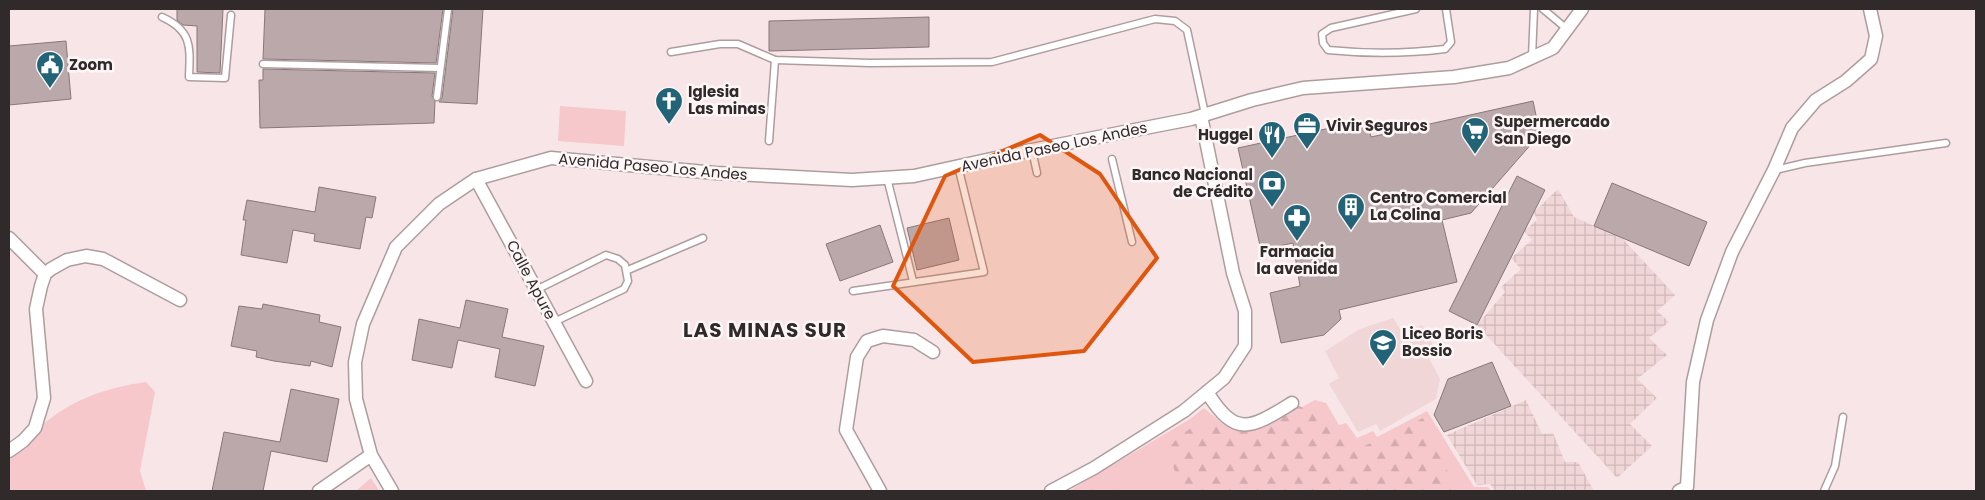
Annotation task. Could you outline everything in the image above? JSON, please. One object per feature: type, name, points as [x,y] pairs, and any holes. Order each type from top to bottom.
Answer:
[{"type":"street","name":"Avenida Paseo Los Andes","points":[[392,491],[371,455],[356,399],[355,362],[363,324],[396,247],[439,204],[476,179],[551,158],[716,173],[852,180],[914,176],[1199,116],[1303,88],[1454,77],[1509,68],[1553,48],[1582,9]]},
{"type":"street","points":[[1686,490],[1693,382],[1707,320],[1732,252],[1774,170],[1792,128],[1816,100],[1846,82],[1871,59],[1876,36],[1870,9]]},
{"type":"street","points":[[1052,491],[1094,468],[1176,416],[1224,378],[1246,346],[1244,311],[1233,273],[1199,116]]},
{"type":"street","name":"Calle Apure","points":[[476,179],[586,381]]},
{"type":"street","points":[[9,238],[45,274]]},
{"type":"street","points":[[9,451],[23,441],[35,428],[44,398],[36,309],[45,274],[67,260],[86,256],[104,259],[180,300]]},
{"type":"street","points":[[880,491],[846,430],[857,357],[867,341],[883,336],[914,340],[934,352]]},
{"type":"street","points":[[1208,392],[1218,409],[1236,424],[1251,425],[1292,403]]},
{"type":"street","points":[[319,491],[371,455]]},
{"type":"lane","points":[[437,97],[448,9]]},
{"type":"lane","points":[[1416,9],[1330,28],[1322,34],[1322,43],[1328,50],[1360,54],[1401,54],[1445,49],[1451,42],[1446,9]]},
{"type":"lane","points":[[1532,57],[1534,9]]},
{"type":"lane","points":[[1543,9],[1567,29]]},
{"type":"lane","points":[[162,17],[184,32],[188,41],[189,77],[225,78],[230,15]]},
{"type":"lane","points":[[672,52],[720,44],[738,44],[775,60],[870,63],[992,62],[1155,19],[1176,21],[1187,30],[1199,116]]},
{"type":"lane","points":[[769,141],[775,60]]},
{"type":"lane","points":[[263,64],[440,68]]},
{"type":"lane","points":[[1774,170],[1805,163],[1946,144]]},
{"type":"lane","points":[[1032,150],[1037,173]]},
{"type":"lane","points":[[1112,159],[1132,242]]},
{"type":"lane","points":[[853,291],[984,272],[958,166]]},
{"type":"lane","points":[[887,178],[913,281]]},
{"type":"lane","points":[[628,270],[703,238]]},
{"type":"lane","points":[[536,290],[606,255],[618,259],[628,270],[628,281],[624,289],[553,323]]},
{"type":"lane","points":[[1824,491],[1835,466],[1843,418]]},
{"type":"highlighted area","points":[[1040,135],[1100,174],[1157,258],[1084,351],[973,362],[893,286],[945,176]]},
{"type":"shaded area","points":[[1558,189],[1574,217],[1622,238],[1675,295],[1657,311],[1669,322],[1649,338],[1667,355],[1637,379],[1657,398],[1630,424],[1652,446],[1617,478],[1477,325],[1505,292],[1501,287],[1521,269],[1511,258],[1532,240],[1524,231],[1537,220],[1534,212]]},
{"type":"shaded area","name":"Liceo Boris Bossio","points":[[1393,318],[1403,333],[1422,325],[1437,352],[1428,356],[1440,379],[1436,399],[1380,431],[1376,424],[1358,432],[1329,384],[1339,378],[1325,351],[1360,329]]},
{"type":"shaded area","points":[[1526,400],[1542,434],[1553,433],[1565,462],[1578,462],[1594,491],[1495,491],[1490,484],[1477,485],[1447,435]]},
{"type":"green space","points":[[560,106],[626,111],[624,146],[558,141]]},
{"type":"green space","points":[[146,382],[155,392],[140,471],[146,491],[9,491],[9,458],[20,452],[31,436],[47,421],[73,404],[101,392]]},
{"type":"green space","points":[[1315,400],[1326,403],[1339,425],[1346,423],[1357,438],[1373,431],[1377,437],[1427,411],[1474,487],[1488,487],[1491,491],[1069,491],[1190,419],[1204,408],[1230,430],[1280,419]]},
{"type":"green space","points":[[1292,403],[1304,408],[1319,404],[1352,452],[1423,418],[1455,488],[1484,491],[1182,491],[1172,463],[1170,447],[1179,436],[1194,426],[1236,424]]},
{"type":"green space","points":[[371,478],[379,491],[356,491]]},
{"type":"green space","points":[[1111,486],[1123,491],[1087,491],[1089,490]]},
{"type":"building","points":[[177,9],[223,9],[220,73],[197,72],[197,26],[183,25],[177,20]]},
{"type":"building","points":[[265,9],[443,9],[436,63],[263,59]]},
{"type":"building","points":[[453,9],[483,9],[477,104],[439,102],[442,98]]},
{"type":"building","points":[[929,17],[929,47],[769,51],[769,21]]},
{"type":"building","points":[[66,41],[71,99],[9,105],[9,46]]},
{"type":"building","points":[[263,69],[435,73],[432,96],[435,101],[434,123],[260,128],[259,80],[263,80]]},
{"type":"building","name":"Centro Comercial La Colina","points":[[1533,101],[1540,134],[1471,213],[1442,220],[1457,282],[1339,310],[1341,319],[1324,335],[1281,343],[1270,293],[1300,286],[1293,243],[1261,250],[1238,148],[1367,120],[1371,137]]},
{"type":"building","points":[[1517,176],[1545,190],[1477,325],[1449,311]]},
{"type":"building","points":[[1612,183],[1707,222],[1689,266],[1594,226]]},
{"type":"building","points":[[319,187],[376,197],[372,218],[366,217],[360,249],[314,241],[315,234],[293,230],[287,263],[241,255],[246,220],[243,220],[247,200],[315,212]]},
{"type":"building","points":[[949,218],[959,260],[917,270],[907,228]]},
{"type":"building","points":[[880,225],[893,262],[840,281],[826,244]]},
{"type":"building","points":[[466,300],[508,309],[502,337],[544,346],[535,386],[495,377],[500,349],[458,340],[452,368],[412,360],[419,319],[460,328]]},
{"type":"building","points":[[263,304],[320,315],[319,322],[341,327],[332,367],[311,361],[310,366],[274,361],[256,357],[257,351],[231,346],[239,306],[262,309]]},
{"type":"building","points":[[1492,362],[1511,406],[1444,432],[1434,415],[1448,379]]},
{"type":"building","points":[[291,389],[339,399],[327,462],[271,451],[263,491],[212,491],[224,432],[280,442]]},
{"type":"place","name":"Zoom","points":[[50,89]]},
{"type":"place","name":"Iglesia Las minas","points":[[669,125]]},
{"type":"place","name":"Vivir Seguros","points":[[1307,150]]},
{"type":"place","name":"Supermercado San Diego","points":[[1475,155]]},
{"type":"place","name":"Huggel","points":[[1272,159]]},
{"type":"place","name":"Banco Nacional de Crédito","points":[[1272,208]]},
{"type":"place","name":"Centro Comercial La Colina","points":[[1351,231]]},
{"type":"place","name":"Farmacia la avenida","points":[[1297,242]]},
{"type":"place","name":"Liceo Boris Bossio","points":[[1383,367]]},
{"type":"district","name":"LAS MINAS SUR","points":[[765,330]]}]
